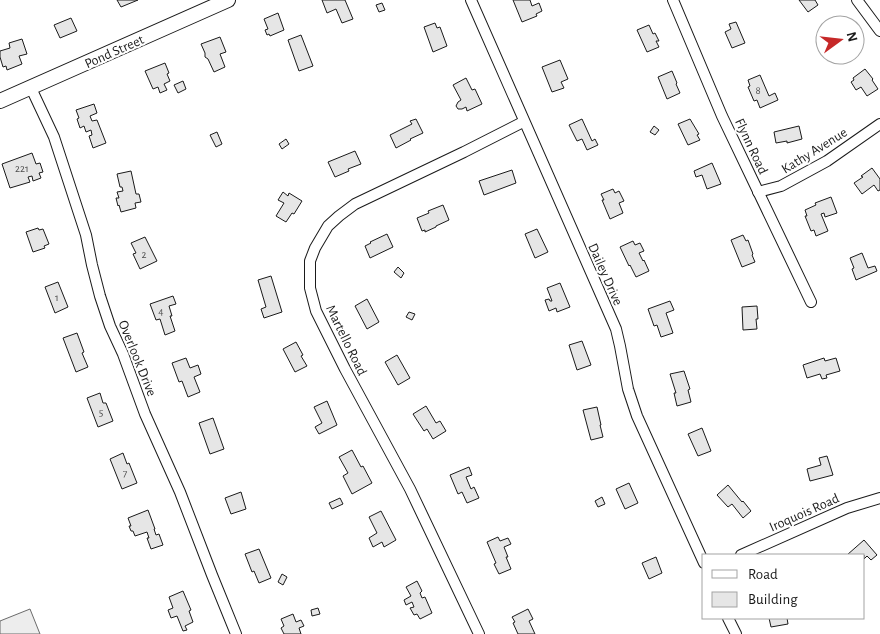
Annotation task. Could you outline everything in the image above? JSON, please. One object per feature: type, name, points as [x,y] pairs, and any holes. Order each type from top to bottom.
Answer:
[{"type":"main road","name":"Pond Street","points":[[0,101],[228,0]]},
{"type":"street","name":"Dailey Drive","points":[[471,0],[616,330],[628,389],[637,416],[702,559]]},
{"type":"street","name":"Flynn Road","points":[[673,0],[722,116],[811,302]]},
{"type":"street","points":[[857,0],[880,31]]},
{"type":"street","name":"Overlook Drive","points":[[31,88],[54,137],[86,235],[100,296],[110,326],[124,354],[145,414],[180,492],[236,634]]},
{"type":"street","name":"Martello Road","points":[[479,634],[410,489],[316,311],[310,288],[310,261],[328,226],[355,204],[523,122]]},
{"type":"street","name":"Kathy Avenue","points":[[758,192],[781,186],[827,161],[880,124]]},
{"type":"street","name":"Iroquois Road","points":[[743,554],[846,508],[880,498]]},
{"type":"street","points":[[728,619],[736,634]]},
{"type":"shaded area","points":[[30,609],[40,634],[0,634],[0,621]]},
{"type":"building","points":[[117,0],[138,0],[121,7]]},
{"type":"building","points":[[322,0],[345,0],[353,19],[342,23],[336,9],[327,13]]},
{"type":"building","points":[[513,0],[530,0],[532,6],[539,3],[542,11],[536,14],[537,16],[522,22]]},
{"type":"building","points":[[799,0],[815,0],[818,5],[808,12]]},
{"type":"building","points":[[382,3],[385,10],[379,12],[376,5]]},
{"type":"building","points":[[278,13],[284,30],[270,36],[269,34],[267,35],[265,30],[268,29],[264,19]]},
{"type":"building","points":[[71,18],[77,31],[60,38],[54,25]]},
{"type":"building","points":[[736,22],[745,43],[732,48],[725,32],[731,29],[729,24]]},
{"type":"building","points":[[435,23],[437,28],[440,27],[447,46],[433,52],[424,27]]},
{"type":"building","points":[[649,25],[659,41],[656,41],[659,47],[647,52],[637,30]]},
{"type":"building","points":[[301,35],[313,66],[299,71],[288,40]]},
{"type":"building","points":[[220,37],[226,52],[220,54],[225,67],[214,72],[208,59],[205,57],[201,44]]},
{"type":"building","points":[[22,39],[27,54],[19,56],[22,64],[7,70],[6,66],[3,67],[0,51],[10,48],[9,43]]},
{"type":"building","points":[[560,60],[568,79],[561,82],[564,88],[552,92],[542,67]]},
{"type":"building","points":[[165,63],[170,81],[164,84],[167,90],[160,93],[158,87],[153,89],[145,71]]},
{"type":"building","points":[[865,69],[878,89],[867,96],[861,87],[856,90],[851,82],[854,80],[853,78]]},
{"type":"building","points":[[672,71],[680,93],[667,99],[658,77]]},
{"type":"building","points":[[760,75],[769,96],[775,93],[778,100],[760,108],[757,100],[754,101],[748,87],[750,86],[748,80]]},
{"type":"building","points":[[466,78],[472,90],[475,89],[482,104],[467,111],[466,107],[458,109],[456,106],[461,100],[453,85]]},
{"type":"building","points":[[183,81],[186,89],[178,93],[174,85]]},
{"type":"building","points":[[94,104],[97,113],[90,116],[92,121],[97,120],[106,143],[93,148],[89,136],[92,135],[91,130],[86,132],[84,126],[80,128],[76,110]]},
{"type":"building","points":[[416,119],[423,133],[396,148],[390,135],[412,124],[410,121]]},
{"type":"building","points":[[582,119],[592,141],[595,139],[598,145],[587,150],[582,139],[577,141],[569,125]]},
{"type":"building","points":[[690,119],[699,134],[697,135],[700,140],[688,145],[678,124]]},
{"type":"building","points":[[654,126],[659,130],[655,135],[650,132]]},
{"type":"building","points":[[799,126],[802,139],[787,143],[787,141],[776,143],[774,132]]},
{"type":"building","points":[[217,132],[222,144],[216,147],[210,135]]},
{"type":"building","points":[[286,139],[289,144],[282,149],[279,144]]},
{"type":"building","points":[[355,151],[361,164],[335,177],[328,162]]},
{"type":"building","points":[[32,153],[36,164],[40,163],[43,172],[39,173],[41,178],[33,181],[32,176],[28,177],[30,182],[10,188],[2,164]]},
{"type":"building","points":[[712,163],[721,184],[707,189],[702,175],[696,177],[694,171]]},
{"type":"building","points":[[872,168],[880,179],[880,190],[878,191],[874,185],[862,194],[854,183]]},
{"type":"building","points":[[512,170],[516,183],[484,195],[479,181]]},
{"type":"building","points":[[131,171],[136,194],[139,194],[141,202],[135,203],[136,208],[121,212],[116,198],[119,198],[117,192],[123,191],[117,174]]},
{"type":"building","points":[[613,189],[615,193],[619,191],[624,201],[619,203],[623,213],[610,219],[601,194]]},
{"type":"building","points":[[283,192],[288,196],[289,193],[302,201],[294,214],[292,213],[286,222],[276,216],[284,203],[278,200]]},
{"type":"building","points":[[831,197],[837,213],[825,217],[824,213],[821,214],[828,231],[816,236],[814,230],[811,231],[805,216],[807,216],[805,210],[816,205],[815,203]]},
{"type":"building","points":[[443,205],[449,220],[425,232],[425,230],[422,231],[417,218]]},
{"type":"building","points":[[38,228],[39,230],[43,229],[49,244],[44,246],[45,248],[33,252],[26,232]]},
{"type":"building","points":[[537,229],[548,252],[535,258],[525,234]]},
{"type":"building","points":[[387,234],[393,247],[370,258],[365,246]]},
{"type":"building","points":[[743,235],[746,241],[748,240],[755,262],[742,267],[731,240]]},
{"type":"building","points":[[145,237],[157,261],[140,269],[133,254],[136,253],[131,243]]},
{"type":"building","points":[[633,241],[635,245],[640,243],[644,251],[639,253],[649,271],[636,277],[620,247]]},
{"type":"building","points":[[862,253],[868,268],[875,266],[877,271],[856,280],[850,258]]},
{"type":"building","points":[[398,267],[404,273],[401,278],[394,272]]},
{"type":"building","points":[[271,276],[282,312],[264,318],[261,309],[266,307],[258,280]]},
{"type":"building","points":[[58,282],[68,307],[55,313],[45,287]]},
{"type":"building","points":[[560,283],[570,307],[557,312],[556,308],[549,311],[545,300],[549,299],[552,301],[547,288]]},
{"type":"building","points":[[173,296],[176,304],[169,306],[175,331],[165,335],[160,319],[156,320],[150,304]]},
{"type":"building","points":[[367,299],[379,322],[367,329],[355,306]]},
{"type":"building","points":[[670,301],[674,310],[666,313],[673,333],[661,337],[657,325],[654,326],[648,309]]},
{"type":"building","points":[[757,306],[757,329],[743,330],[742,307]]},
{"type":"building","points":[[409,312],[415,314],[412,320],[406,317]]},
{"type":"building","points":[[77,333],[88,367],[76,372],[63,338]]},
{"type":"building","points":[[582,341],[591,365],[577,370],[569,345]]},
{"type":"building","points":[[296,342],[307,366],[295,372],[283,349]]},
{"type":"building","points":[[397,355],[410,378],[398,385],[385,362]]},
{"type":"building","points":[[186,358],[190,368],[198,365],[201,374],[194,377],[200,392],[188,397],[182,381],[179,382],[172,363]]},
{"type":"building","points":[[824,358],[825,361],[836,358],[840,371],[826,375],[827,378],[822,379],[820,374],[807,378],[803,365]]},
{"type":"building","points":[[684,371],[690,389],[688,390],[691,402],[677,406],[674,393],[676,393],[670,374]]},
{"type":"building","points":[[100,393],[113,421],[98,427],[87,398]]},
{"type":"building","points":[[327,401],[337,425],[319,434],[315,427],[322,423],[314,407]]},
{"type":"building","points":[[426,406],[436,423],[440,421],[446,431],[433,439],[427,429],[424,431],[413,414]]},
{"type":"building","points":[[597,407],[603,437],[591,440],[583,410]]},
{"type":"building","points":[[213,418],[224,449],[210,454],[199,423]]},
{"type":"building","points":[[702,428],[711,451],[698,456],[688,434]]},
{"type":"building","points":[[352,450],[372,483],[352,494],[343,476],[348,473],[339,457]]},
{"type":"building","points":[[123,453],[137,483],[122,489],[110,459]]},
{"type":"building","points":[[827,456],[833,475],[810,481],[807,469],[821,465],[819,458]]},
{"type":"building","points":[[469,467],[472,475],[466,477],[471,489],[474,487],[479,498],[467,503],[462,492],[458,494],[450,475]]},
{"type":"building","points":[[629,483],[638,503],[625,509],[616,489]]},
{"type":"building","points":[[728,485],[751,511],[743,518],[732,504],[728,507],[717,495]]},
{"type":"building","points":[[241,492],[246,509],[231,514],[225,498]]},
{"type":"building","points":[[602,497],[605,504],[598,507],[595,501]]},
{"type":"building","points":[[340,498],[343,504],[332,509],[329,503]]},
{"type":"building","points":[[148,510],[156,535],[159,534],[163,545],[151,549],[147,532],[135,536],[129,526],[131,526],[128,518]]},
{"type":"building","points":[[381,511],[396,540],[384,547],[382,542],[373,547],[369,538],[377,533],[369,517]]},
{"type":"building","points":[[498,537],[500,541],[508,538],[511,544],[504,547],[511,569],[499,574],[487,542]]},
{"type":"building","points":[[864,540],[877,555],[871,560],[867,556],[865,558],[865,554],[848,554]]},
{"type":"building","points":[[259,549],[271,578],[259,583],[254,571],[252,572],[245,554]]},
{"type":"building","points":[[656,557],[662,573],[649,579],[642,563]]},
{"type":"building","points":[[282,574],[287,577],[283,585],[278,582]]},
{"type":"building","points":[[417,581],[422,591],[420,593],[422,598],[425,597],[432,613],[420,619],[417,614],[414,615],[410,608],[414,607],[412,602],[406,605],[404,600],[411,596],[406,587]]},
{"type":"building","points":[[183,591],[191,610],[189,611],[193,622],[185,626],[187,630],[183,631],[177,616],[171,618],[168,610],[173,608],[169,597]]},
{"type":"building","points":[[318,608],[320,614],[312,616],[311,610]]},
{"type":"building","points":[[528,609],[533,619],[529,621],[535,634],[518,634],[512,617]]},
{"type":"building","points":[[293,614],[296,622],[301,620],[304,626],[299,628],[301,634],[284,634],[281,628],[284,626],[281,619]]},
{"type":"building","points":[[769,619],[787,619],[788,624],[771,627]]}]
